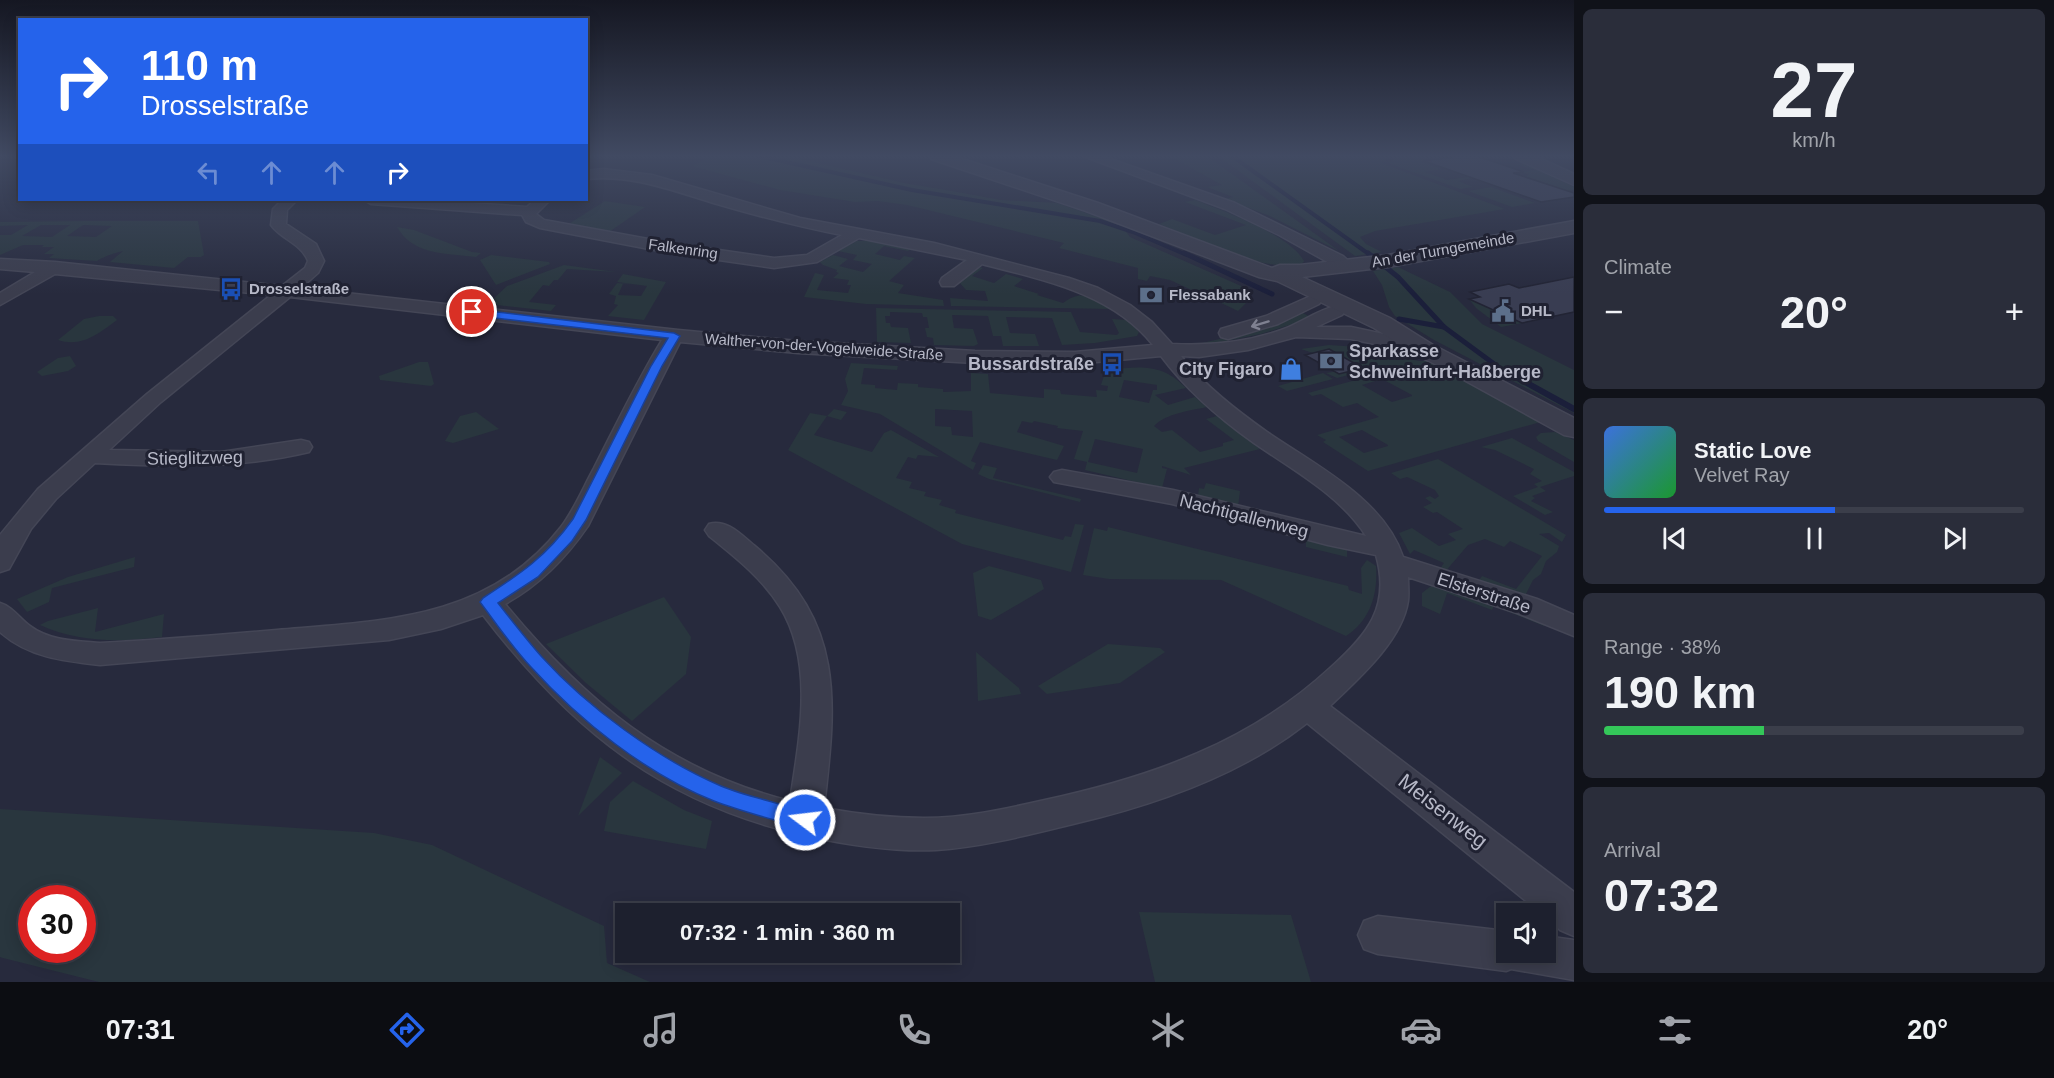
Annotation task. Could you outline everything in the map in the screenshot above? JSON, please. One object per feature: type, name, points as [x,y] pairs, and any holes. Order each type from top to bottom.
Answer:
[{"type":"street","points":[[0,563],[11,538],[47,494],[154,398],[312,270],[316,261],[310,247],[279,227],[280,209],[288,202]]},
{"type":"street","points":[[397,202],[529,211],[541,202]]},
{"type":"street","points":[[488,602],[535,661],[571,698],[650,758],[687,780],[720,795],[805,820],[884,832],[925,834],[987,828],[1055,814],[1121,797],[1208,766],[1279,728],[1309,707],[1365,653],[1387,623],[1395,599],[1395,575],[1390,556],[1373,527],[1345,497],[1223,409],[1198,387],[1165,350],[1156,336],[1104,297],[1071,284],[980,258],[782,218],[722,202]]},
{"type":"street","points":[[1076,202],[1258,270],[1270,279],[1317,296],[1341,308],[1380,333],[1423,348],[1574,429]]},
{"type":"street","points":[[1217,202],[1281,229],[1312,248],[1317,258],[1347,266]]},
{"type":"street","name":"Falkenring","points":[[529,211],[529,216],[535,222],[547,225],[687,251],[774,263],[811,258],[857,233]]},
{"type":"street","name":"An der Turngemeinde","points":[[1258,270],[1293,272],[1388,261],[1574,227]]},
{"type":"street","points":[[948,282],[980,258]]},
{"type":"street","name":"Walther-von-der-Vogelweide-Straße","points":[[0,264],[55,267],[286,291],[674,336],[798,347],[975,357],[1075,358],[1165,350],[1199,351],[1248,344],[1290,333],[1341,308]]},
{"type":"street","points":[[1317,296],[1330,274],[1347,266]]},
{"type":"street","name":"An der Turngemeinde","points":[[1341,308],[1353,290],[1353,281],[1347,266]]},
{"type":"street","points":[[0,300],[55,267]]},
{"type":"street","name":"Walther-von-der-Vogelweide-Straße","points":[[1165,350],[1186,341],[1234,331],[1274,319],[1301,308],[1317,296]]},
{"type":"street","name":"Walther-von-der-Vogelweide-Straße","points":[[1290,333],[1351,333],[1423,348]]},
{"type":"street","points":[[2,620],[28,640],[72,652],[99,654],[386,631],[442,618],[488,602],[532,574],[567,538],[579,520],[656,366],[674,336]]},
{"type":"street","name":"Stieglitzweg","points":[[89,456],[220,461],[301,447]]},
{"type":"street","name":"Nachtigallenweg","points":[[1062,477],[1098,495],[1173,498],[1328,537],[1390,556]]},
{"type":"street","points":[[718,530],[759,564],[777,583],[801,620],[810,642],[815,668],[811,774],[805,820]]},
{"type":"street","name":"Elsterstraße","points":[[1390,556],[1527,606],[1574,626]]},
{"type":"street","name":"Meisenweg","points":[[1309,707],[1542,889],[1574,917]]},
{"type":"street","points":[[1378,935],[1496,950]]},
{"type":"street","points":[[1556,957],[1574,960]]},
{"type":"shaded area","points":[[604,202],[645,207],[609,232],[567,225]]},
{"type":"shaded area","points":[[884,202],[1057,203],[1121,225],[1130,237],[1248,289],[1244,291],[1251,298],[1238,311],[1217,301],[1196,298],[1198,293],[1170,280],[1150,276],[1147,281],[1138,279],[1138,268],[1059,248],[1064,243],[907,205]]},
{"type":"shaded area","points":[[1185,202],[1200,202],[1238,217],[1285,242],[1304,261],[1302,264],[1287,266],[1269,264],[1230,253],[1159,224],[1172,219],[1215,235],[1246,225]]},
{"type":"shaded area","points":[[1232,202],[1271,202],[1339,251],[1270,216]]},
{"type":"shaded area","points":[[1281,202],[1486,202],[1505,209],[1375,231],[1360,237],[1366,244],[1382,252],[1355,256]]},
{"type":"shaded area","points":[[1498,202],[1535,203],[1512,207]]},
{"type":"shaded area","points":[[198,221],[204,255],[188,257],[174,268],[110,262],[123,251],[97,261],[49,258],[54,254],[44,254],[54,247],[42,247],[44,245],[23,245],[0,255],[0,235],[11,235],[28,225],[0,226],[0,222]],"holes":[[[41,225],[70,225],[52,237],[22,236]],[[83,225],[111,226],[112,226],[96,237],[67,236]]]},
{"type":"shaded area","points":[[397,227],[414,230],[472,252],[481,253],[476,257],[422,248],[412,243]]},
{"type":"shaded area","points":[[857,241],[873,241],[912,248],[908,251],[884,246],[875,254],[900,260],[904,256],[915,258],[889,281],[904,285],[898,293],[943,300],[944,306],[866,304],[804,297],[815,273],[824,275],[817,290],[848,293],[851,285],[847,285],[849,280],[833,278],[839,273],[836,272],[837,270],[820,262],[833,255],[848,259],[839,266],[863,272],[872,264],[853,260],[857,255],[838,251]]},
{"type":"shaded area","points":[[491,255],[549,262],[550,264],[496,285],[480,260]]},
{"type":"shaded area","points":[[564,265],[616,272],[567,269],[558,280],[554,280],[549,286],[543,285],[529,302],[556,305],[551,311],[488,304],[507,286]]},
{"type":"shaded area","points":[[979,267],[983,268],[972,276],[994,283],[1006,274],[1023,279],[1014,286],[1039,294],[1037,295],[1063,303],[1070,298],[1082,295],[1111,309],[951,306],[950,298],[988,301],[985,291],[966,290],[959,282]]},
{"type":"shaded area","points":[[1398,267],[1450,292],[1482,324],[1574,370],[1574,413],[1434,340],[1395,316],[1389,307],[1382,285],[1373,271]]},
{"type":"shaded area","points":[[623,274],[666,282],[644,320],[608,316],[618,305],[614,304],[616,296],[609,294],[617,283],[629,284],[623,284],[618,295],[641,296],[647,286],[617,282]]},
{"type":"shaded area","points":[[1469,299],[1522,323],[1501,327],[1476,308]]},
{"type":"shaded area","points":[[876,308],[1071,312],[1080,332],[1117,335],[1119,333],[1112,319],[1127,320],[1139,332],[1137,336],[1095,343],[1062,345],[1052,318],[1006,317],[1010,333],[1035,334],[1039,346],[1003,346],[1001,336],[993,336],[988,316],[952,315],[954,328],[973,329],[978,344],[974,346],[934,345],[933,338],[927,337],[925,328],[929,328],[927,317],[923,317],[922,313],[890,312],[890,316],[885,316],[886,323],[890,323],[891,327],[908,328],[911,343],[877,342]]},
{"type":"shaded area","points":[[1303,313],[1312,318],[1261,334],[1196,347],[1193,345],[1255,331]]},
{"type":"shaded area","points":[[113,316],[117,320],[82,341],[58,340],[84,319]]},
{"type":"shaded area","points":[[1329,345],[1359,347],[1419,361],[1429,361],[1544,421],[1368,471],[1323,442],[1326,440],[1317,435],[1379,417],[1357,403],[1343,407],[1321,394],[1312,396],[1308,393],[1389,371],[1380,367],[1337,378],[1326,373],[1362,367],[1329,349],[1313,353],[1301,349]],"holes":[[[1382,379],[1412,395],[1412,396],[1392,402],[1362,385]],[[1362,430],[1388,445],[1388,446],[1364,453],[1339,437]]]},
{"type":"shaded area","points":[[70,356],[76,366],[68,371],[42,376],[37,372],[58,358]]},
{"type":"shaded area","points":[[419,362],[428,362],[434,384],[431,386],[380,380],[379,376]]},
{"type":"shaded area","points":[[851,363],[898,366],[897,370],[864,368],[861,384],[897,390],[898,383],[943,389],[943,392],[971,391],[971,373],[988,374],[990,393],[1044,398],[1044,389],[1060,390],[1061,394],[1097,397],[1096,390],[1107,391],[1108,386],[1101,385],[1106,370],[1149,368],[1168,374],[1186,388],[1155,395],[1168,405],[1195,397],[1207,407],[1165,418],[1154,426],[1162,432],[1172,430],[1200,452],[1223,446],[1223,443],[1234,440],[1206,419],[1217,416],[1260,449],[1184,468],[1191,475],[1162,466],[1167,469],[1162,488],[1085,470],[1087,462],[1074,459],[1083,431],[1057,428],[1058,426],[1034,421],[1032,423],[1022,421],[1017,432],[1064,446],[1057,460],[980,442],[971,461],[976,463],[973,470],[880,414],[841,405],[848,391],[845,379]],"holes":[[[1124,380],[1157,385],[1157,390],[1153,390],[1149,403],[1119,397]],[[935,409],[972,411],[973,437],[952,435],[951,427],[935,426]],[[1095,439],[1143,449],[1137,473],[1088,462]]]},
{"type":"shaded area","points":[[1323,373],[1333,379],[1287,391],[1278,386]]},
{"type":"shaded area","points":[[834,409],[847,412],[841,420],[827,416]]},
{"type":"shaded area","points":[[476,412],[499,429],[453,443],[445,441],[460,416]]},
{"type":"shaded area","points":[[810,413],[827,416],[814,435],[872,452],[884,433],[891,430],[939,457],[918,455],[916,459],[908,457],[896,478],[912,482],[909,488],[926,492],[924,496],[942,500],[939,505],[956,510],[955,513],[1063,540],[1065,536],[1071,537],[1075,524],[1084,525],[1071,572],[962,544],[788,450]]},
{"type":"shaded area","points":[[1555,432],[1574,440],[1574,462],[1538,441],[1536,437],[1541,433]]},
{"type":"shaded area","points":[[1512,438],[1574,472],[1574,476],[1540,487],[1546,491],[1532,496],[1535,498],[1531,501],[1553,512],[1545,515],[1513,496],[1538,487],[1534,484],[1542,481],[1530,474],[1534,469],[1495,450],[1481,447]]},
{"type":"shaded area","points":[[1438,459],[1566,535],[1562,542],[1549,533],[1539,534],[1559,546],[1557,552],[1546,561],[1541,574],[1533,580],[1524,598],[1478,582],[1482,576],[1516,589],[1542,556],[1510,541],[1504,547],[1485,539],[1468,545],[1444,573],[1438,572],[1444,563],[1414,550],[1410,554],[1399,533],[1412,528],[1439,546],[1456,540],[1448,534],[1463,529],[1437,512],[1433,513],[1423,507],[1432,503],[1425,498],[1430,496],[1435,499],[1439,496],[1435,490],[1407,477],[1400,479],[1391,473]]},
{"type":"shaded area","points":[[983,465],[997,468],[993,478],[1081,499],[1080,502],[989,479],[978,474]]},
{"type":"shaded area","points":[[1206,483],[1240,491],[1238,507],[1198,497],[1199,488],[1204,489]]},
{"type":"shaded area","points":[[1108,527],[1348,586],[1349,590],[1362,594],[1361,568],[1367,560],[1376,566],[1374,596],[1362,622],[1346,636],[1221,580],[1109,579],[1083,575],[1094,528],[1107,531]]},
{"type":"shaded area","points":[[1306,536],[1347,549],[1347,557],[1306,547]]},
{"type":"shaded area","points":[[135,557],[134,567],[52,588],[49,602],[27,612],[17,599],[68,577]]},
{"type":"shaded area","points":[[989,566],[1041,580],[1044,589],[991,620],[978,616],[973,573]]},
{"type":"shaded area","points":[[1439,585],[1546,621],[1544,626],[1494,606],[1492,610],[1447,593],[1440,614],[1422,606],[1422,593],[1431,586]]},
{"type":"shaded area","points":[[664,597],[691,637],[686,674],[632,721],[586,683],[546,644]]},
{"type":"shaded area","points":[[98,608],[95,632],[164,614],[162,637],[100,640],[70,635],[40,625]]},
{"type":"shaded area","points":[[1108,644],[1160,648],[1165,652],[1120,683],[1047,694],[1038,686]]},
{"type":"shaded area","points":[[976,652],[1019,688],[1021,694],[978,701]]},
{"type":"shaded area","points":[[600,757],[622,773],[578,816]]},
{"type":"shaded area","points":[[633,781],[684,810],[712,821],[706,849],[604,831],[610,802]]},
{"type":"shaded area","points":[[0,809],[374,833],[432,845],[604,926],[607,963],[650,982],[99,982],[24,963],[96,963],[96,885],[18,885],[18,962],[0,957]]},
{"type":"shaded area","points":[[1139,912],[1291,915],[1311,982],[1155,982]]},
{"type":"building","points":[[1574,277],[1574,312],[1522,323],[1469,299],[1480,297],[1470,292],[1509,284],[1519,288]]},
{"type":"building","name":"Sparkasse Schweinfurt-Haßberge","points":[[1329,349],[1363,368],[1339,374],[1305,355]]},
{"type":"waterway","points":[[984,202],[1100,221],[1187,255]]},
{"type":"waterway","points":[[1296,202],[1370,255]]},
{"type":"waterway","points":[[1184,253],[1272,294]]},
{"type":"waterway","points":[[1368,253],[1398,277],[1444,327]]},
{"type":"waterway","points":[[1399,319],[1444,327]]},
{"type":"waterway","points":[[1444,327],[1501,369],[1518,378]]},
{"type":"waterway","points":[[1516,377],[1574,409]]},
{"type":"place","name":"Drosselstraße","points":[[231,289]]},
{"type":"place","name":"Flessabank","points":[[1151,295]]},
{"type":"place","name":"DHL","points":[[1503,311]]},
{"type":"place","name":"Sparkasse Schweinfurt-Haßberge","points":[[1331,361]]},
{"type":"place","name":"Bussardstraße","points":[[1112,364]]},
{"type":"place","name":"City Figaro","points":[[1291,369]]},
{"type":"route","points":[[472,312],[674,336],[656,366],[579,520],[567,538],[532,574],[488,602],[535,661],[571,698],[650,758],[687,780],[720,795],[805,820]]}]
